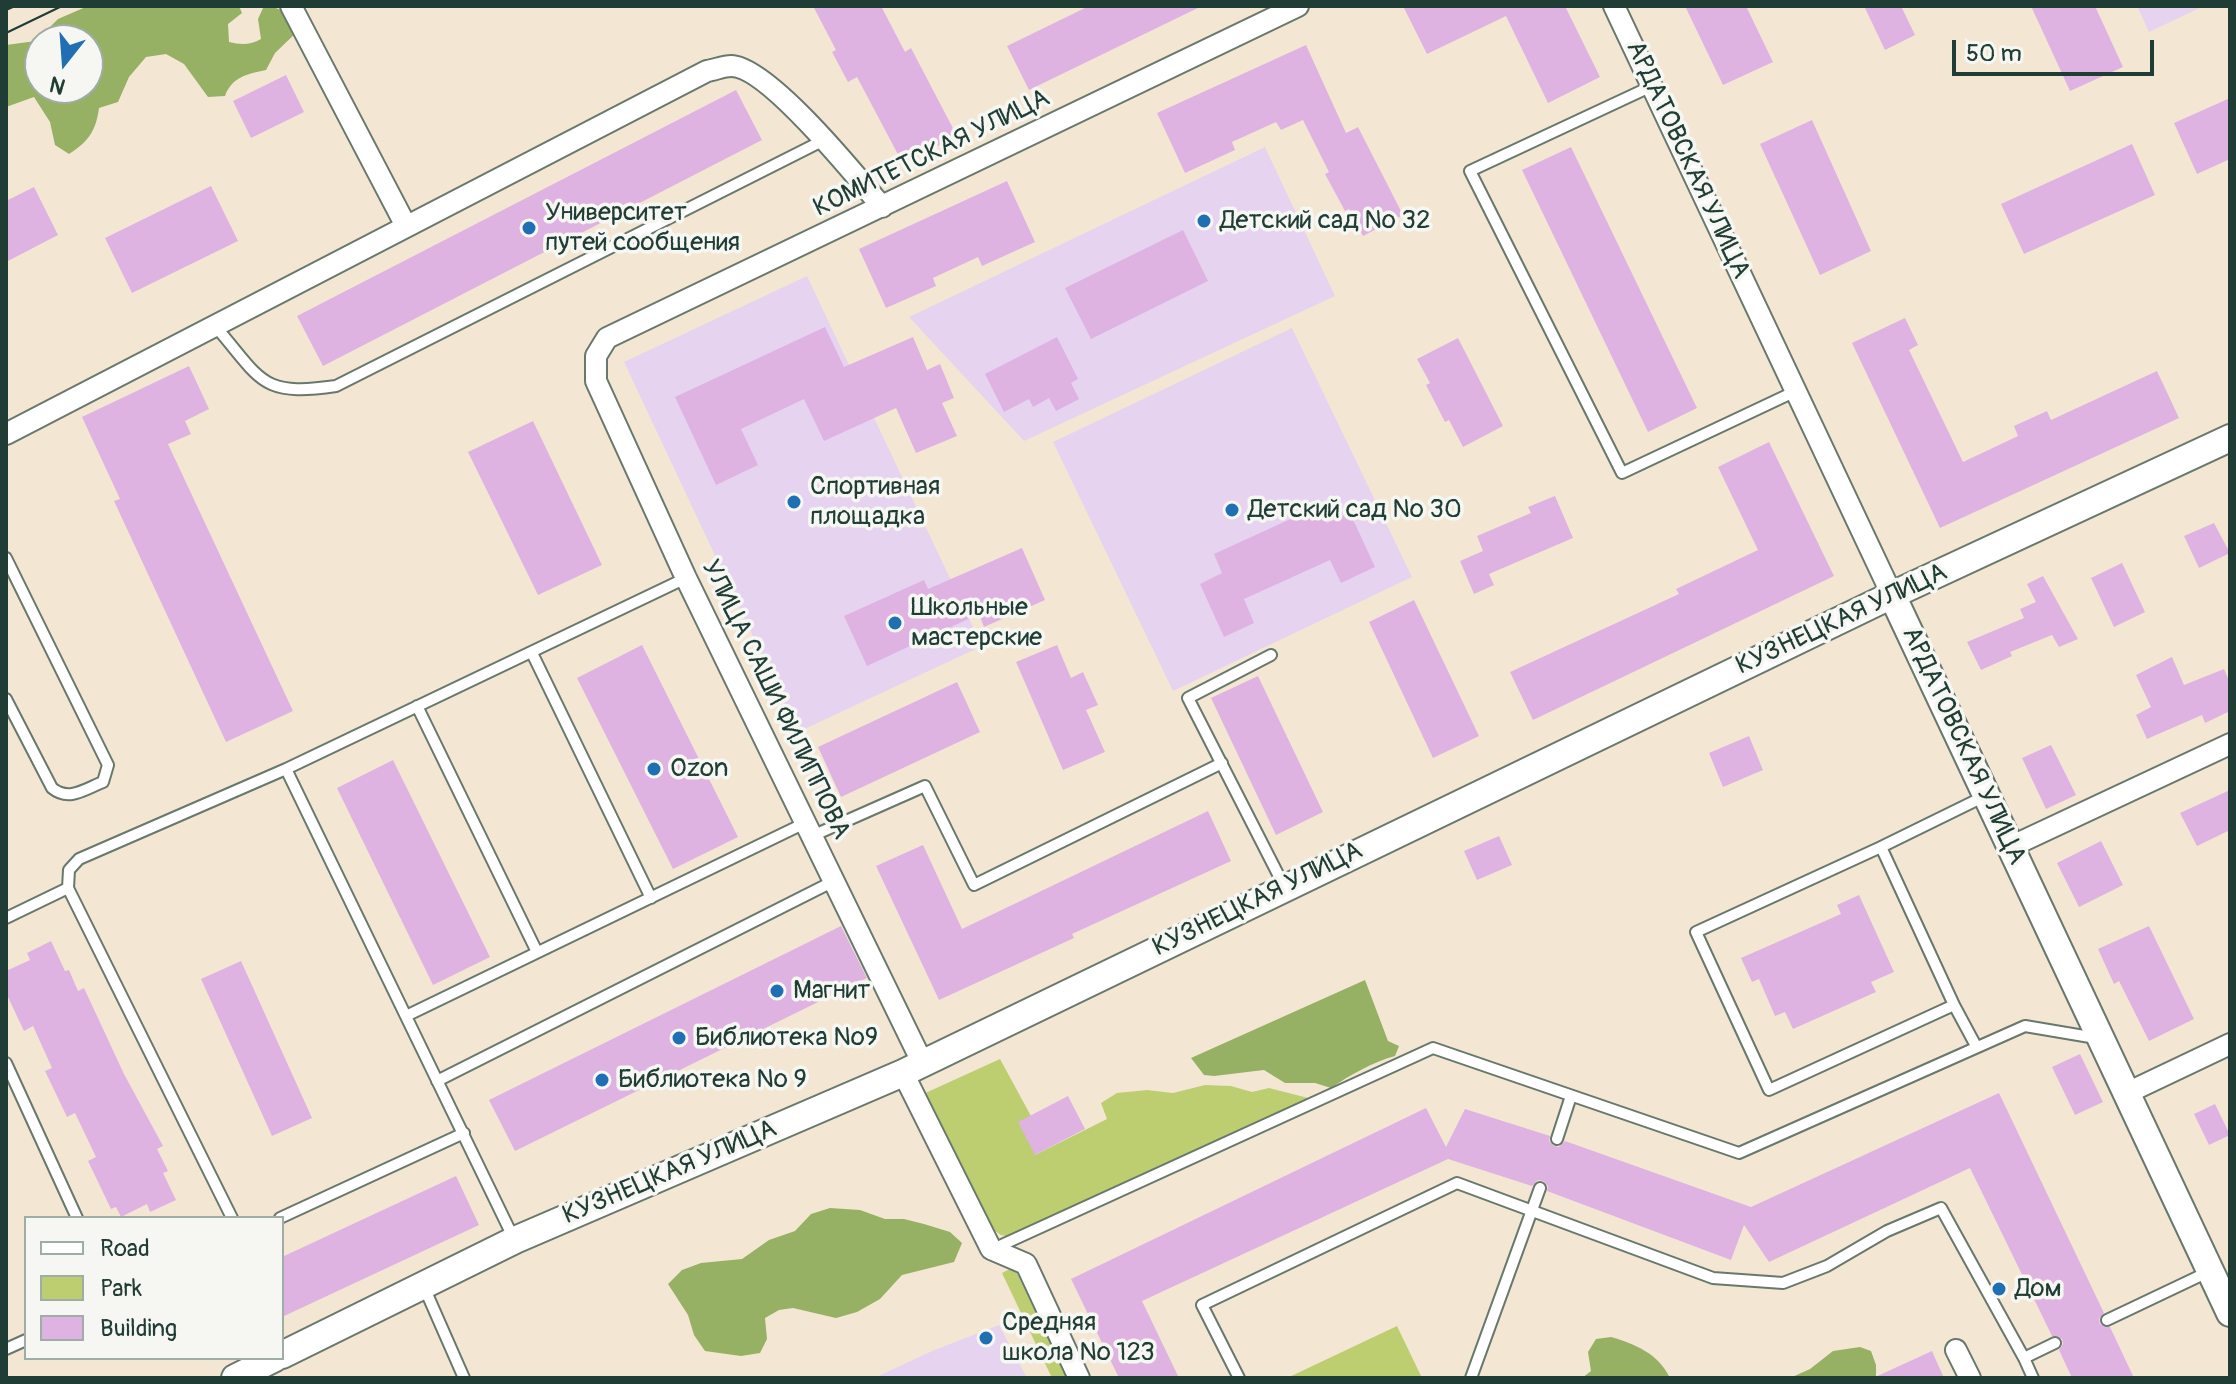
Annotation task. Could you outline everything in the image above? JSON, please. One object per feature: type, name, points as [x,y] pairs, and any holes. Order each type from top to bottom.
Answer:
[{"type":"street","points":[[291,6],[406,226]]},
{"type":"street","name":"КОМИТЕТСКАЯ УЛИЦА","points":[[596,356],[607,338],[1298,6]]},
{"type":"street","name":"АРДАТОВСКАЯ УЛИЦА","points":[[1614,6],[2230,1313]]},
{"type":"street","points":[[6,434],[707,71],[732,65],[754,74],[826,139],[882,207]]},
{"type":"street","name":"УЛИЦА САШИ ФИЛИППОВА","points":[[596,356],[596,381],[686,578],[834,881],[991,1249]]},
{"type":"street","name":"КУЗНЕЦКАЯ УЛИЦА","points":[[284,1354],[515,1240],[913,1067],[1892,595],[2230,438]]},
{"type":"street","points":[[2010,847],[2230,744]]},
{"type":"street","points":[[2127,1093],[2230,1044]]},
{"type":"street","points":[[991,1249],[1026,1264],[1079,1378]]},
{"type":"street","points":[[1956,1350],[1970,1378]]},
{"type":"street","points":[[235,1378],[271,1360]]},
{"type":"lane","points":[[1652,86],[1470,171],[1622,473],[1796,391]]},
{"type":"lane","points":[[216,327],[264,383],[284,390],[336,386],[826,139]]},
{"type":"lane","points":[[6,558],[108,765],[103,782],[68,796],[60,795],[52,788],[6,699]]},
{"type":"lane","points":[[231,1216],[68,888],[69,870],[79,859],[286,769],[686,578]]},
{"type":"lane","points":[[532,653],[651,898]]},
{"type":"lane","points":[[1271,655],[1188,698],[1285,888]]},
{"type":"lane","points":[[417,706],[537,952]]},
{"type":"lane","points":[[406,1016],[651,898],[809,829],[925,786],[974,885],[1222,763]]},
{"type":"lane","points":[[286,769],[515,1240]]},
{"type":"lane","points":[[1954,1005],[1769,1090],[1696,932],[1986,795]]},
{"type":"lane","points":[[1881,847],[1976,1046]]},
{"type":"lane","points":[[437,1081],[834,881]]},
{"type":"lane","points":[[6,918],[68,888]]},
{"type":"lane","points":[[991,1249],[1433,1048],[1739,1153],[2025,1026],[2102,1039]]},
{"type":"lane","points":[[6,1063],[76,1216]]},
{"type":"lane","points":[[1557,1139],[1571,1096]]},
{"type":"lane","points":[[284,1216],[464,1133]]},
{"type":"lane","points":[[1239,1378],[1202,1305],[1457,1183],[1713,1278],[1783,1283],[1827,1266],[1887,1231],[1941,1208],[2033,1378]]},
{"type":"lane","points":[[1471,1378],[1540,1188]]},
{"type":"lane","points":[[2107,1320],[2210,1271]]},
{"type":"lane","points":[[423,1286],[464,1378]]},
{"type":"lane","points":[[2024,1358],[2055,1343]]},
{"type":"shaded area","points":[[2137,6],[2204,6],[2149,32]]},
{"type":"shaded area","name":"Детский сад № 32","points":[[1265,147],[1335,296],[1024,441],[909,317]]},
{"type":"shaded area","points":[[807,276],[982,646],[798,732],[624,362]]},
{"type":"shaded area","name":"Детский сад № 30","points":[[1292,328],[1412,577],[1173,691],[1053,442]]},
{"type":"shaded area","name":"Средняя школа № 123","points":[[999,1325],[1027,1378],[874,1378],[932,1351]]},
{"type":"green space","points":[[88,6],[239,6],[242,13],[228,24],[229,42],[246,44],[261,39],[258,19],[264,6],[270,6],[288,16],[300,29],[275,53],[266,70],[236,80],[225,96],[208,97],[184,64],[166,54],[146,57],[129,77],[118,102],[99,108],[90,135],[69,154],[55,145],[50,122],[38,104],[104,104],[104,24],[53,24]]},
{"type":"green space","points":[[24,43],[24,101],[6,107],[6,45]]},
{"type":"green space","points":[[1365,980],[1388,1041],[1399,1046],[1395,1056],[1362,1069],[1331,1088],[1315,1083],[1285,1083],[1264,1070],[1204,1075],[1191,1058]]},
{"type":"green space","points":[[1000,1059],[1031,1116],[1035,1155],[1107,1119],[1101,1103],[1117,1093],[1147,1090],[1173,1093],[1205,1085],[1231,1086],[1252,1092],[1269,1088],[1312,1099],[1010,1237],[992,1229],[921,1095]]},
{"type":"green space","points":[[830,1208],[860,1210],[885,1219],[904,1219],[924,1224],[950,1232],[962,1243],[954,1262],[902,1275],[880,1299],[857,1312],[836,1318],[793,1308],[779,1310],[765,1318],[767,1339],[760,1353],[741,1356],[705,1351],[694,1335],[688,1315],[668,1284],[682,1270],[701,1263],[742,1259],[769,1240],[795,1231],[811,1214]]},
{"type":"green space","points":[[1014,1267],[1067,1378],[1052,1378],[1002,1273]]},
{"type":"green space","points":[[1397,1326],[1422,1378],[1287,1378]]},
{"type":"green space","points":[[1611,1337],[1645,1351],[1660,1362],[1670,1378],[1582,1378],[1591,1371],[1588,1352],[1596,1339]]},
{"type":"green space","points":[[1860,1347],[1871,1351],[1876,1378],[1790,1378],[1810,1369],[1833,1351]]},
{"type":"building","points":[[813,6],[881,6],[905,52],[911,48],[957,136],[903,164],[857,77],[848,82],[832,52],[836,50]]},
{"type":"building","points":[[1089,6],[1202,6],[1029,90],[1007,46]]},
{"type":"building","points":[[1403,6],[1565,6],[1600,77],[1548,103],[1506,16],[1427,54]]},
{"type":"building","points":[[1685,6],[1746,6],[1773,62],[1723,85]]},
{"type":"building","points":[[1864,6],[1901,6],[1915,35],[1885,50]]},
{"type":"building","points":[[2031,6],[2095,6],[2123,67],[2070,91]]},
{"type":"building","points":[[1306,45],[1346,133],[1358,127],[1403,215],[1363,236],[1325,174],[1329,172],[1303,120],[1281,130],[1276,122],[1232,142],[1235,150],[1185,173],[1157,113]]},
{"type":"building","points":[[286,75],[304,112],[251,138],[233,101]]},
{"type":"building","name":"Университет путей сообщения","points":[[736,90],[762,140],[323,366],[297,316]]},
{"type":"building","points":[[2230,98],[2230,159],[2197,174],[2174,123]]},
{"type":"building","points":[[1812,120],[1871,251],[1820,275],[1760,144]]},
{"type":"building","points":[[2132,144],[2155,195],[2024,254],[2001,204]]},
{"type":"building","points":[[1571,147],[1697,408],[1648,432],[1522,170]]},
{"type":"building","points":[[1007,181],[1035,242],[982,266],[978,257],[933,278],[936,286],[886,308],[859,249]]},
{"type":"building","points":[[211,186],[238,241],[132,293],[105,238]]},
{"type":"building","points":[[34,187],[58,235],[6,262],[6,201]]},
{"type":"building","points":[[1183,230],[1208,281],[1091,339],[1065,288]]},
{"type":"building","points":[[1905,318],[1918,345],[1909,350],[1963,462],[2018,436],[2014,426],[2047,411],[2051,420],[2157,371],[2179,418],[1940,528],[1852,343]]},
{"type":"building","points":[[825,327],[844,367],[913,337],[927,370],[940,364],[954,398],[942,403],[957,436],[916,453],[896,408],[824,441],[804,399],[741,429],[758,465],[716,485],[675,397]]},
{"type":"building","points":[[1057,337],[1078,379],[1071,383],[1079,399],[1056,411],[1049,398],[1033,407],[1029,399],[1004,412],[985,374]]},
{"type":"building","points":[[1458,338],[1503,426],[1463,447],[1449,420],[1445,422],[1417,359]]},
{"type":"building","points":[[189,366],[209,409],[185,421],[191,434],[168,444],[293,711],[226,742],[114,501],[120,499],[82,417]]},
{"type":"building","points":[[533,421],[602,565],[538,595],[468,452]]},
{"type":"building","points":[[1769,442],[1834,576],[1533,720],[1510,672],[1679,594],[1676,589],[1758,550],[1718,467]]},
{"type":"building","points":[[1555,496],[1573,538],[1489,574],[1494,585],[1474,594],[1460,561],[1483,551],[1477,536],[1531,513],[1528,507]]},
{"type":"building","points":[[1319,506],[1327,523],[1350,513],[1375,567],[1341,583],[1330,560],[1244,599],[1254,623],[1224,637],[1200,584],[1222,573],[1214,554]]},
{"type":"building","points":[[2214,523],[2230,553],[2199,568],[2184,536]]},
{"type":"building","points":[[1022,548],[1045,600],[984,627],[979,614],[867,666],[844,616],[924,580],[928,589]]},
{"type":"building","points":[[2122,563],[2145,612],[2114,627],[2091,578]]},
{"type":"building","points":[[2043,576],[2078,639],[2059,647],[2052,635],[2010,652],[2012,656],[1981,670],[1967,642],[2024,618],[2020,609],[2036,602],[2027,584]]},
{"type":"building","points":[[1414,600],[1479,736],[1433,758],[1369,622]]},
{"type":"building","points":[[642,645],[738,837],[673,869],[577,678]]},
{"type":"building","points":[[1057,645],[1071,678],[1083,672],[1098,705],[1086,710],[1105,752],[1063,770],[1016,662]]},
{"type":"building","points":[[2172,657],[2184,685],[2224,669],[2230,683],[2230,711],[2205,723],[2202,715],[2147,739],[2136,715],[2151,707],[2136,675]]},
{"type":"building","points":[[1258,676],[1323,812],[1276,835],[1211,698]]},
{"type":"building","points":[[957,682],[980,732],[841,797],[818,747]]},
{"type":"building","points":[[1749,736],[1763,770],[1723,787],[1709,753]]},
{"type":"building","points":[[2051,745],[2076,795],[2046,809],[2022,758]]},
{"type":"building","points":[[393,760],[490,957],[433,985],[337,788]]},
{"type":"building","points":[[2230,790],[2230,830],[2197,846],[2180,813]]},
{"type":"building","points":[[1208,811],[1231,861],[1072,934],[1074,938],[939,1000],[876,866],[923,845],[962,929]]},
{"type":"building","points":[[1499,836],[1512,865],[1477,880],[1464,851]]},
{"type":"building","points":[[2101,841],[2123,885],[2079,907],[2057,863]]},
{"type":"building","points":[[1859,895],[1894,972],[1871,982],[1876,992],[1793,1029],[1785,1012],[1775,1016],[1759,979],[1752,982],[1741,958],[1841,914],[1837,905]]},
{"type":"building","name":"Библиотека №9","points":[[841,926],[867,978],[515,1151],[489,1100]]},
{"type":"building","points":[[2149,926],[2194,1019],[2149,1041],[2119,981],[2114,984],[2098,949]]},
{"type":"building","points":[[51,941],[78,991],[84,988],[124,1074],[163,1146],[157,1149],[168,1171],[163,1173],[176,1200],[150,1212],[147,1204],[123,1216],[116,1207],[111,1209],[88,1161],[96,1157],[75,1113],[67,1117],[45,1071],[52,1068],[33,1026],[24,1031],[6,993],[6,971],[30,960],[27,953]]},
{"type":"building","points":[[241,961],[312,1118],[272,1136],[201,979]]},
{"type":"building","points":[[2080,1054],[2103,1102],[2075,1115],[2052,1067]]},
{"type":"building","points":[[1999,1093],[2104,1313],[2099,1319],[2100,1324],[2110,1327],[2134,1378],[2072,1378],[2059,1350],[2062,1339],[2052,1336],[1970,1168],[1769,1262],[1744,1225],[1731,1260],[1547,1191],[1548,1186],[1543,1181],[1538,1180],[1532,1186],[1448,1159],[1142,1301],[1179,1378],[1119,1378],[1071,1279],[1426,1108],[1446,1147],[1465,1109],[1550,1136],[1549,1141],[1554,1146],[1559,1147],[1565,1141],[1751,1207]]},
{"type":"building","points":[[1068,1096],[1085,1129],[1035,1155],[1018,1122]]},
{"type":"building","points":[[2215,1104],[2230,1135],[2209,1145],[2194,1114]]},
{"type":"building","points":[[456,1176],[479,1225],[284,1316],[284,1256]]},
{"type":"building","points":[[1932,1351],[1944,1378],[1873,1378]]},
{"type":"tram line","points":[[6,10],[15,6]]},
{"type":"tram line","points":[[6,33],[62,6]]},
{"type":"place","name":"Детский сад № 32","points":[[1204,221]]},
{"type":"place","name":"Университет путей сообщения","points":[[529,228]]},
{"type":"place","name":"Спортивная площадка","points":[[794,502]]},
{"type":"place","name":"Детский сад № 30","points":[[1232,510]]},
{"type":"place","name":"Школьные мастерские","points":[[895,623]]},
{"type":"place","name":"Ozon","points":[[654,769]]},
{"type":"place","name":"Магнит","points":[[777,991]]},
{"type":"place","name":"Библиотека №9","points":[[679,1038]]},
{"type":"place","name":"Библиотека № 9","points":[[602,1080]]},
{"type":"place","name":"Дом","points":[[1999,1289]]},
{"type":"place","name":"Средняя школа № 123","points":[[986,1338]]}]
